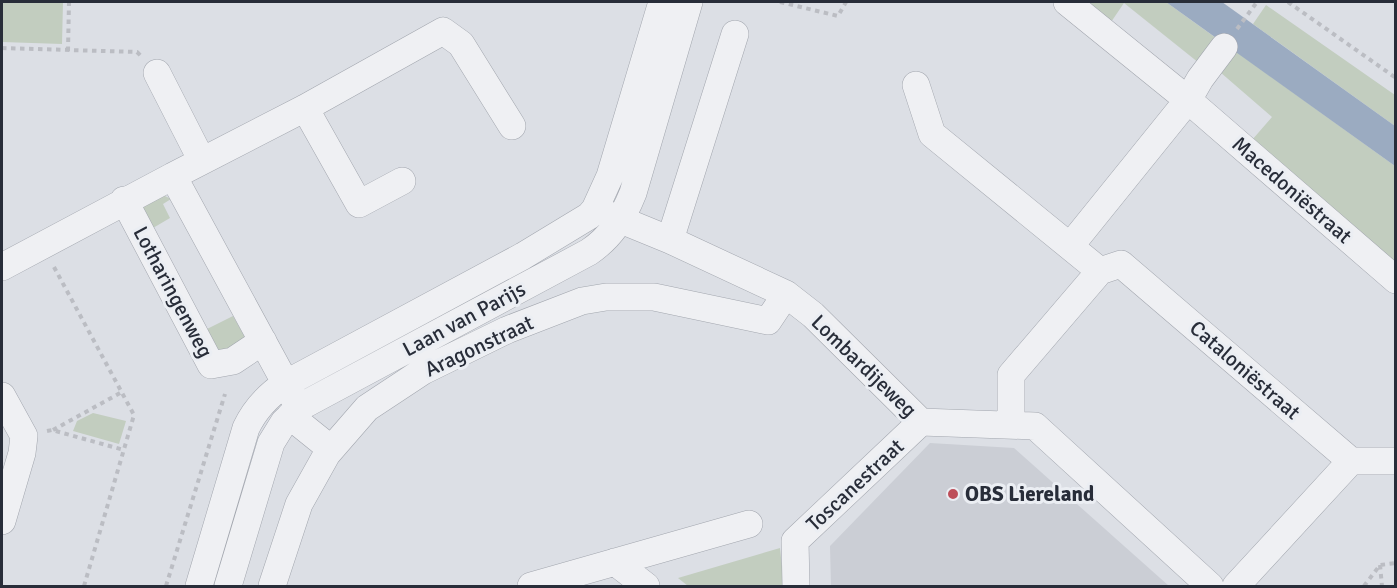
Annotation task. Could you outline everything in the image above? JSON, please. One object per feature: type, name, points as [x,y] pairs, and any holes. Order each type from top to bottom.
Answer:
[{"type":"street","points":[[621,221],[596,209],[610,176],[662,2]]},
{"type":"street","name":"Laan van Parijs","points":[[228,586],[271,443],[295,412],[589,252],[605,240],[621,221],[633,193],[689,2]]},
{"type":"street","name":"Macedoniëstraat","points":[[1067,2],[1188,100],[1395,280]]},
{"type":"street","name":"Lotharingenweg","points":[[2,267],[124,200],[305,108],[443,31],[461,44],[512,126]]},
{"type":"street","points":[[670,240],[735,34]]},
{"type":"street","points":[[1071,245],[1188,100],[1200,79],[1224,47]]},
{"type":"street","points":[[157,73],[202,161]]},
{"type":"street","points":[[916,85],[932,134],[1071,245],[1100,271],[1011,375],[1011,424]]},
{"type":"street","points":[[305,108],[359,204],[402,181]]},
{"type":"street","points":[[173,176],[263,341],[285,384],[295,412],[332,449]]},
{"type":"street","name":"Lotharingenweg","points":[[124,200],[211,365],[233,361],[263,341]]},
{"type":"street","name":"Laan van Parijs","points":[[199,586],[246,428],[263,401],[285,384],[523,256],[577,224],[596,209]]},
{"type":"street","name":"Lombardijeweg","points":[[621,221],[670,240],[786,294],[813,315],[921,422],[1035,426],[1210,586]]},
{"type":"street","name":"Cataloniëstraat","points":[[1100,271],[1121,264],[1351,461]]},
{"type":"street","name":"Aragonstraat","points":[[272,586],[299,504],[312,478],[332,449],[367,408],[423,371],[507,330],[582,301],[606,297],[654,297],[768,321],[786,294]]},
{"type":"street","points":[[2,396],[24,436],[22,453],[2,521]]},
{"type":"street","name":"Toscanestraat","points":[[796,586],[795,541],[921,422]]},
{"type":"street","points":[[1236,586],[1351,461],[1395,460]]},
{"type":"street","points":[[531,586],[749,524]]},
{"type":"street","points":[[615,562],[646,586]]},
{"type":"path","points":[[68,51],[69,2]]},
{"type":"path","points":[[780,2],[838,16],[846,2]]},
{"type":"path","points":[[1251,11],[1257,2]]},
{"type":"path","points":[[1288,2],[1395,78]]},
{"type":"path","points":[[2,48],[138,52],[157,73]]},
{"type":"path","points":[[42,245],[134,415],[84,586]]},
{"type":"path","points":[[24,436],[52,430],[122,392]]},
{"type":"path","points":[[166,586],[225,394]]},
{"type":"path","points":[[52,430],[124,450]]},
{"type":"path","points":[[1364,586],[1380,565],[1395,563]]},
{"type":"path","points":[[1380,565],[1382,586]]},
{"type":"shaded area","points":[[930,443],[1014,448],[1169,586],[831,586],[830,546]]},
{"type":"green space","points":[[2,2],[63,2],[62,44],[2,42]]},
{"type":"green space","points":[[1073,2],[1166,2],[1216,38],[1199,63],[1124,3],[1107,28]]},
{"type":"green space","points":[[1266,5],[1395,95],[1395,126],[1253,24]]},
{"type":"green space","points":[[1234,50],[1395,166],[1395,265],[1252,140],[1272,117],[1220,72]]},
{"type":"green space","points":[[157,192],[171,199],[163,204],[170,218],[153,228],[139,203]]},
{"type":"green space","points":[[233,316],[245,337],[244,341],[221,352],[217,351],[205,330]]},
{"type":"green space","points":[[93,413],[126,421],[119,444],[73,431],[77,421]]},
{"type":"green space","points":[[780,548],[784,586],[688,586],[678,578]]},
{"type":"water","points":[[1166,2],[1222,2],[1395,126],[1395,166]]},
{"type":"place","name":"OBS Liereland","points":[[953,494]]}]
